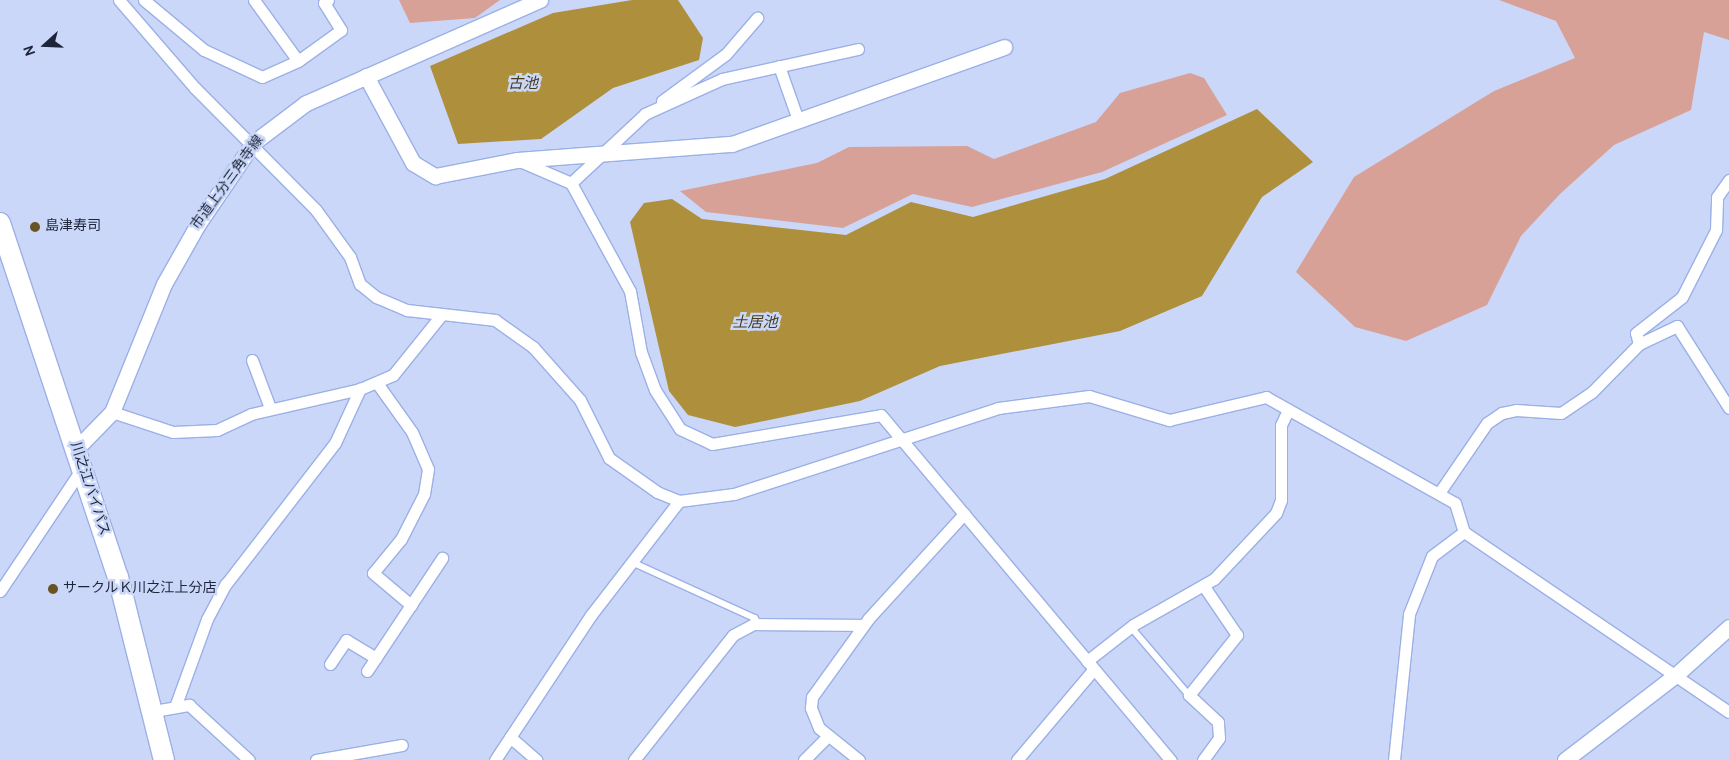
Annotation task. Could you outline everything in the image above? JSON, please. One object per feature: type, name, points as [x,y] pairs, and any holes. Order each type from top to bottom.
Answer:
[{"type":"highway","name":"川之江バイパス","points":[[0,223],[79,458],[154,710],[164,760]]},
{"type":"street","points":[[119,0],[195,88],[253,143],[316,210],[350,256],[360,284],[376,297],[407,310],[495,320],[533,346],[580,400],[609,458],[657,492],[679,501],[734,494],[998,408],[1089,396],[1169,420],[1266,397],[1455,503],[1464,532],[1677,674],[1729,712]]},
{"type":"street","points":[[144,0],[204,50],[262,77],[298,61],[341,30],[324,3],[328,0]]},
{"type":"street","points":[[254,0],[298,61]]},
{"type":"street","name":"市道上分三角寺線","points":[[79,458],[112,412],[164,284],[198,224],[253,143],[306,103],[540,0]]},
{"type":"street","points":[[571,182],[645,114],[726,54],[757,18]]},
{"type":"street","points":[[366,76],[413,163],[422,171],[434,176],[517,160],[603,153],[705,149],[798,120],[1004,47]]},
{"type":"street","points":[[645,114],[722,79],[858,49]]},
{"type":"street","points":[[779,66],[798,120]]},
{"type":"street","points":[[517,160],[571,182],[630,291],[641,352],[666,412],[680,430],[694,440],[733,444],[881,415],[1171,760]]},
{"type":"street","points":[[1639,344],[1636,334],[1682,297],[1716,230],[1717,197],[1729,180]]},
{"type":"street","points":[[112,412],[173,432],[217,430],[270,408],[360,389],[393,375],[442,314]]},
{"type":"street","points":[[1439,493],[1487,423],[1502,413],[1516,410],[1561,414],[1592,392],[1639,344],[1677,326],[1729,408]]},
{"type":"street","points":[[252,360],[270,408]]},
{"type":"street","points":[[377,383],[412,432],[428,469],[424,494],[401,539],[373,573],[411,605]]},
{"type":"street","points":[[175,707],[207,618],[226,584],[335,443],[360,389]]},
{"type":"street","points":[[1017,760],[1091,665],[1131,626],[1203,586],[1276,513],[1281,500],[1281,425],[1288,410]]},
{"type":"street","points":[[0,591],[79,458]]},
{"type":"street","points":[[495,760],[590,615],[679,501]]},
{"type":"street","points":[[859,760],[828,736],[814,720],[812,698],[863,625],[964,514]]},
{"type":"street","points":[[1394,760],[1409,614],[1432,556],[1464,532]]},
{"type":"street","points":[[367,671],[442,558]]},
{"type":"street","points":[[1203,586],[1237,634],[1189,695],[1218,722],[1219,738],[1203,760]]},
{"type":"street","points":[[634,760],[733,634],[759,624],[863,625]]},
{"type":"street","points":[[1565,760],[1677,674],[1729,627]]},
{"type":"street","points":[[330,664],[346,640],[376,658]]},
{"type":"street","points":[[154,710],[189,705],[249,760]]},
{"type":"street","points":[[804,760],[828,736]]},
{"type":"street","points":[[510,737],[536,760]]},
{"type":"street","points":[[316,760],[402,745]]},
{"type":"lane","points":[[632,562],[755,618],[759,624]]},
{"type":"lane","points":[[1131,626],[1189,695]]},
{"type":"shaded area","points":[[399,0],[500,0],[475,18],[410,23]]},
{"type":"shaded area","points":[[1499,0],[1729,0],[1729,40],[1704,32],[1691,110],[1614,145],[1560,194],[1521,236],[1487,305],[1406,341],[1355,327],[1296,272],[1354,177],[1494,91],[1575,58],[1556,21]]},
{"type":"shaded area","points":[[1190,73],[1204,78],[1227,115],[1102,172],[972,207],[913,194],[843,228],[706,212],[680,191],[817,163],[849,147],[967,146],[994,159],[1096,122],[1120,93]]},
{"type":"water","name":"古池","points":[[632,0],[678,0],[703,38],[699,60],[613,88],[541,139],[458,144],[430,66],[553,13]]},
{"type":"water","name":"土居池","points":[[1257,109],[1313,162],[1262,197],[1202,296],[1120,331],[940,366],[860,401],[735,427],[688,415],[669,391],[630,222],[644,203],[672,199],[702,219],[846,235],[911,202],[973,217],[1105,179]]},
{"type":"place","name":"島津寿司","points":[[35,227]]},
{"type":"place","name":"サークルＫ川之江上分店","points":[[53,589]]}]
